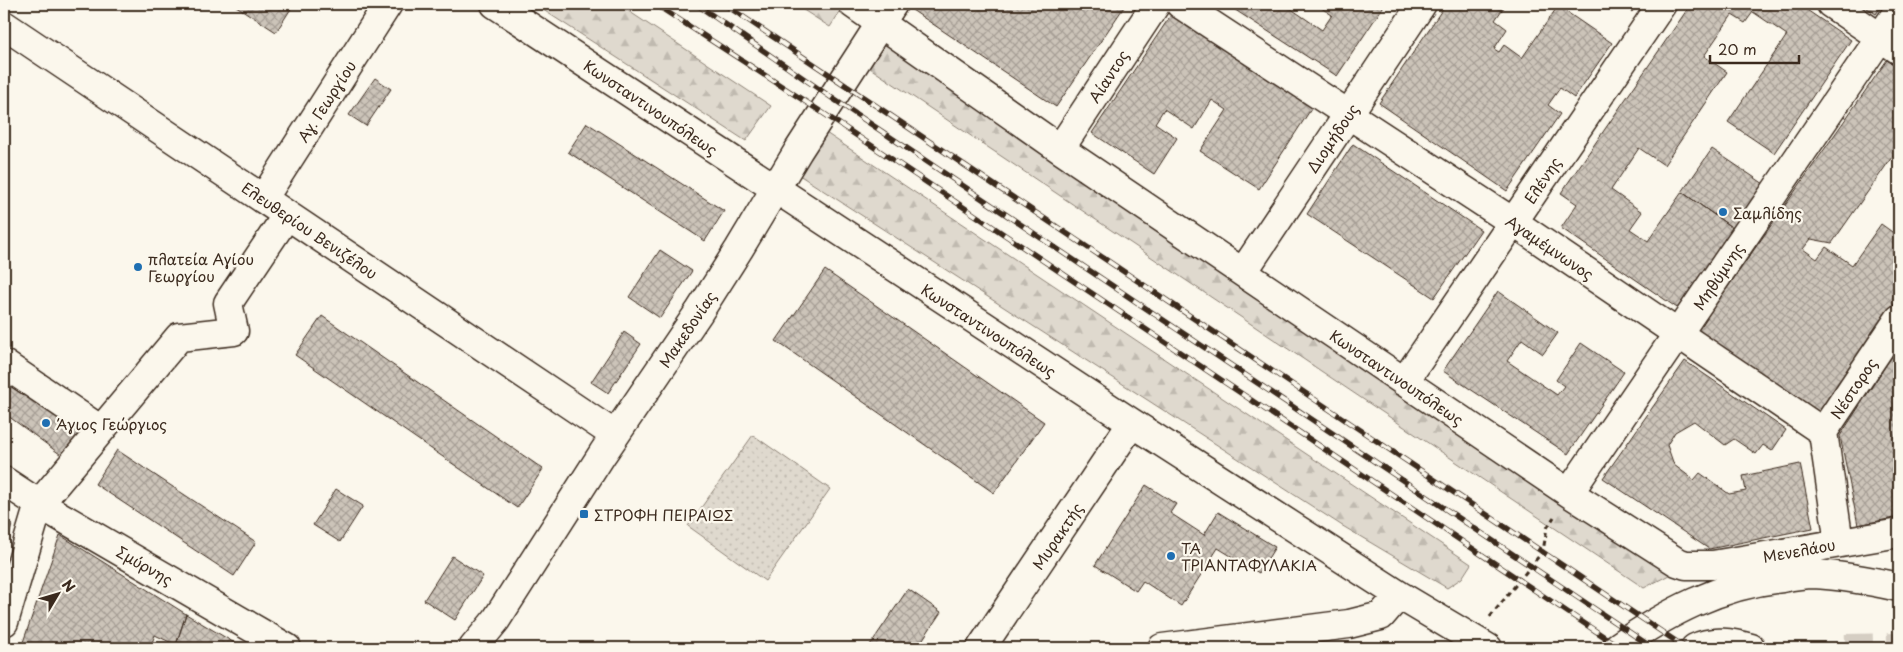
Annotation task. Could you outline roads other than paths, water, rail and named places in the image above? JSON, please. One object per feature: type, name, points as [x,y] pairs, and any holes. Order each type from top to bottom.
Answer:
[{"type":"street","name":"Αγ. Γεωργίου","points":[[263,199],[388,4]]},
{"type":"street","name":"Κωνσταντινουπόλεως","points":[[495,4],[1132,424],[1399,595],[1481,644]]},
{"type":"street","name":"Κωνσταντινουπόλεως","points":[[853,4],[887,13],[1060,149],[1570,493],[1677,562],[1699,566]]},
{"type":"street","name":"Αίαντος","points":[[1060,149],[1156,4]]},
{"type":"street","name":"Αγαμέμνωνος","points":[[1180,4],[1513,222],[1823,432]]},
{"type":"street","name":"Διομήδους","points":[[1242,272],[1422,4]]},
{"type":"street","name":"Ελένης","points":[[1404,382],[1662,4]]},
{"type":"street","points":[[1831,4],[1890,44]]},
{"type":"street","name":"Μηθύμνης","points":[[1570,493],[1678,334],[1890,44],[1899,10]]},
{"type":"street","name":"Μακεδονίας","points":[[474,648],[496,620],[615,435],[699,312],[887,13]]},
{"type":"street","name":"Ελευθερίου Βενιζέλου","points":[[4,25],[615,435]]},
{"type":"street","points":[[4,622],[39,504],[179,337],[234,331],[228,304],[287,215]]},
{"type":"street","name":"Νέστορος","points":[[1823,432],[1899,319]]},
{"type":"street","points":[[4,364],[101,430]]},
{"type":"street","name":"Μυρακτής","points":[[981,648],[1132,424]]},
{"type":"street","points":[[1823,432],[1839,543]]},
{"type":"street","name":"Σμύρνης","points":[[4,481],[39,504],[287,648]]},
{"type":"street","name":"Μενελάου","points":[[1699,566],[1899,534]]},
{"type":"street","points":[[1616,648],[1651,624],[1700,599],[1760,580],[1811,574],[1899,587]]},
{"type":"street","points":[[1162,648],[1350,624],[1381,616],[1399,595]]},
{"type":"street","points":[[1695,648],[1703,644],[1724,642],[1751,648]]},
{"type":"tunnel","points":[[1845,648],[1899,647]]},
{"type":"railway","points":[[655,4],[823,113],[1621,648]]},
{"type":"railway","points":[[696,4],[832,98],[1653,648]]},
{"type":"railway","points":[[724,4],[1686,648]]},
{"type":"place","name":"Σαμλίδης","points":[[1723,212]]},
{"type":"place","name":"πλατεία Αγίου Γεωργίου","points":[[138,267]]},
{"type":"place","name":"Άγιος Γεώργιος","points":[[46,423]]},
{"type":"place","name":"ΣΤΡΟΦΗ ΠΕΙΡΑΙΩΣ","points":[[584,514]]},
{"type":"place","name":"ΤΑ ΤΡΙΑΝΤΑΦΥΛΑΚΙΑ","points":[[1171,556]]}]
